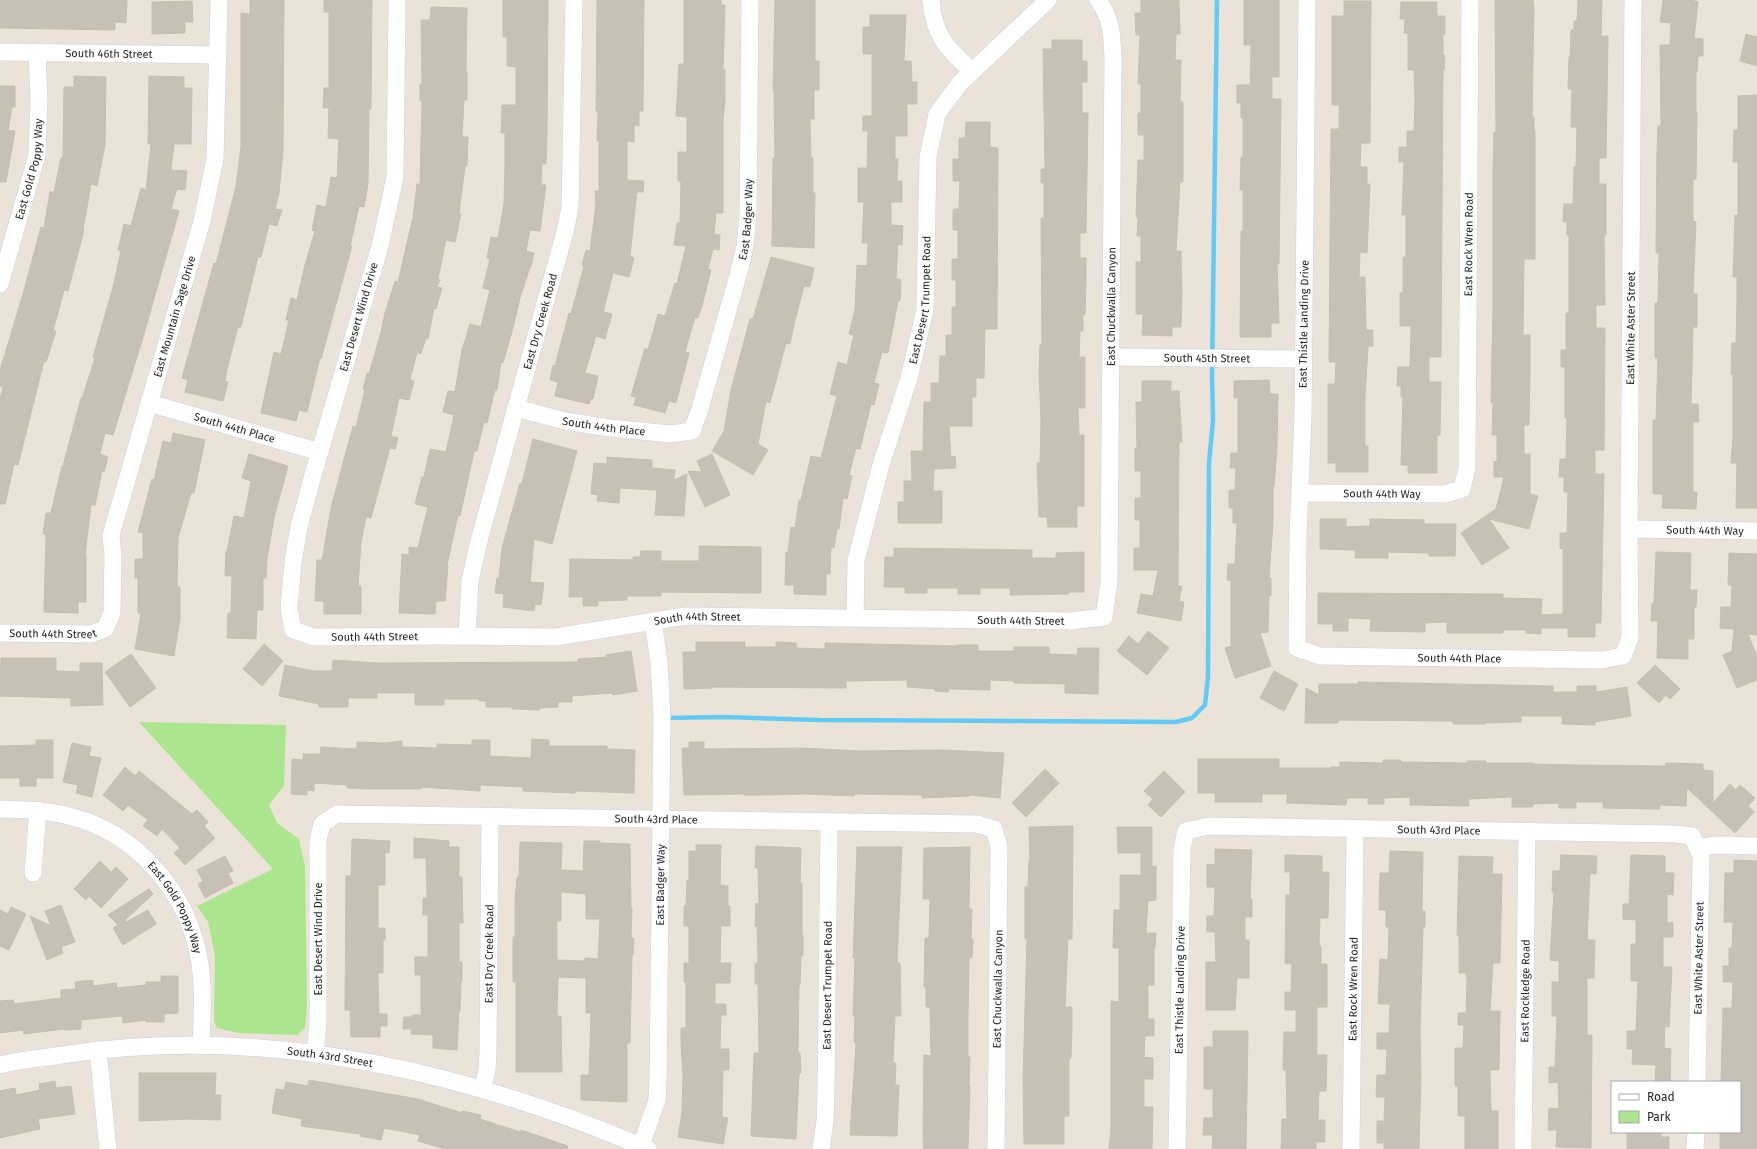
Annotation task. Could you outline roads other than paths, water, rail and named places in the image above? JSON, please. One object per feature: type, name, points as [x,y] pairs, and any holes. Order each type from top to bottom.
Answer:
[{"type":"street","name":"East Mountain Sage Drive","points":[[106,629],[112,613],[113,556],[111,535],[211,187],[215,159],[219,0]]},
{"type":"street","name":"East Desert Wind Drive","points":[[293,630],[289,608],[293,562],[299,527],[380,246],[395,177],[397,0]]},
{"type":"street","name":"East Dry Creek Road","points":[[467,636],[472,574],[480,537],[565,232],[570,208],[574,0]]},
{"type":"street","name":"East Badger Way","points":[[692,430],[699,412],[745,246],[748,214],[750,0]]},
{"type":"street","points":[[931,0],[938,34],[948,48],[972,72]]},
{"type":"street","name":"East Desert Trumpet Road","points":[[855,618],[856,560],[881,465],[910,378],[925,310],[928,156],[937,114],[960,83],[1048,0]]},
{"type":"street","name":"East Chuckwalla Canyon","points":[[1098,0],[1105,10],[1112,30],[1109,582],[1104,617]]},
{"type":"street","name":"East Thistle Landing Drive","points":[[1297,648],[1303,359],[1307,0]]},
{"type":"street","name":"East Rock Wren Road","points":[[1462,489],[1467,468],[1470,0]]},
{"type":"street","name":"East White Aster Street","points":[[1623,656],[1630,638],[1629,530],[1633,0]]},
{"type":"street","name":"South 46th Street","points":[[0,52],[218,55]]},
{"type":"street","name":"East Gold Poppy Way","points":[[0,284],[36,154],[39,99],[37,52]]},
{"type":"street","name":"South 45th Street","points":[[1111,357],[1303,359]]},
{"type":"street","name":"South 44th Place","points":[[149,403],[320,452]]},
{"type":"street","name":"South 44th Place","points":[[516,408],[565,420],[610,428],[671,434],[692,430]]},
{"type":"street","name":"South 44th Way","points":[[1300,493],[1445,494],[1462,489]]},
{"type":"street","name":"South 44th Way","points":[[1629,530],[1757,531]]},
{"type":"street","name":"South 44th Street","points":[[293,630],[314,637],[556,637],[685,616],[1070,621],[1104,617]]},
{"type":"street","name":"East Badger Way","points":[[644,1148],[655,1107],[658,1082],[661,686],[653,621]]},
{"type":"street","name":"South 44th Street","points":[[0,633],[91,634],[106,629]]},
{"type":"street","name":"South 44th Place","points":[[1297,648],[1320,656],[1602,660],[1623,656]]},
{"type":"street","points":[[0,809],[38,810],[33,873]]},
{"type":"street","name":"East Gold Poppy Way","points":[[38,810],[71,816],[101,828],[133,848],[159,873],[182,906],[194,939],[200,964],[201,1046]]},
{"type":"street","name":"South 43rd Place","points":[[322,824],[337,814],[977,824],[994,829]]},
{"type":"street","name":"East Dry Creek Road","points":[[482,1089],[487,1071],[488,1053],[490,816]]},
{"type":"street","name":"East Desert Trumpet Road","points":[[821,1149],[826,1121],[829,822]]},
{"type":"street","name":"East Desert Wind Drive","points":[[314,1054],[318,1022],[318,840],[322,824]]},
{"type":"street","name":"South 43rd Place","points":[[1186,831],[1209,826],[1675,834],[1695,842],[1716,845],[1757,846]]},
{"type":"street","name":"East Chuckwalla Canyon","points":[[994,829],[999,847],[996,1149]]},
{"type":"street","name":"East Rock Wren Road","points":[[1351,1149],[1355,829]]},
{"type":"street","name":"East Thistle Landing Drive","points":[[1177,1149],[1182,848],[1186,831]]},
{"type":"street","name":"East Rockledge Road","points":[[1523,1149],[1527,832]]},
{"type":"street","name":"East White Aster Street","points":[[1695,842],[1700,855],[1697,1081]]},
{"type":"street","name":"South 43rd Street","points":[[0,1065],[98,1050],[128,1047],[201,1046],[273,1049],[338,1057],[500,1094],[644,1148]]},
{"type":"street","points":[[98,1050],[108,1149]]},
{"type":"street","points":[[1695,1149],[1696,1133]]},
{"type":"waterway","points":[[665,718],[723,717],[819,720],[1176,722],[1192,718],[1205,705],[1208,677],[1209,463],[1213,420],[1212,377],[1217,0]]}]
